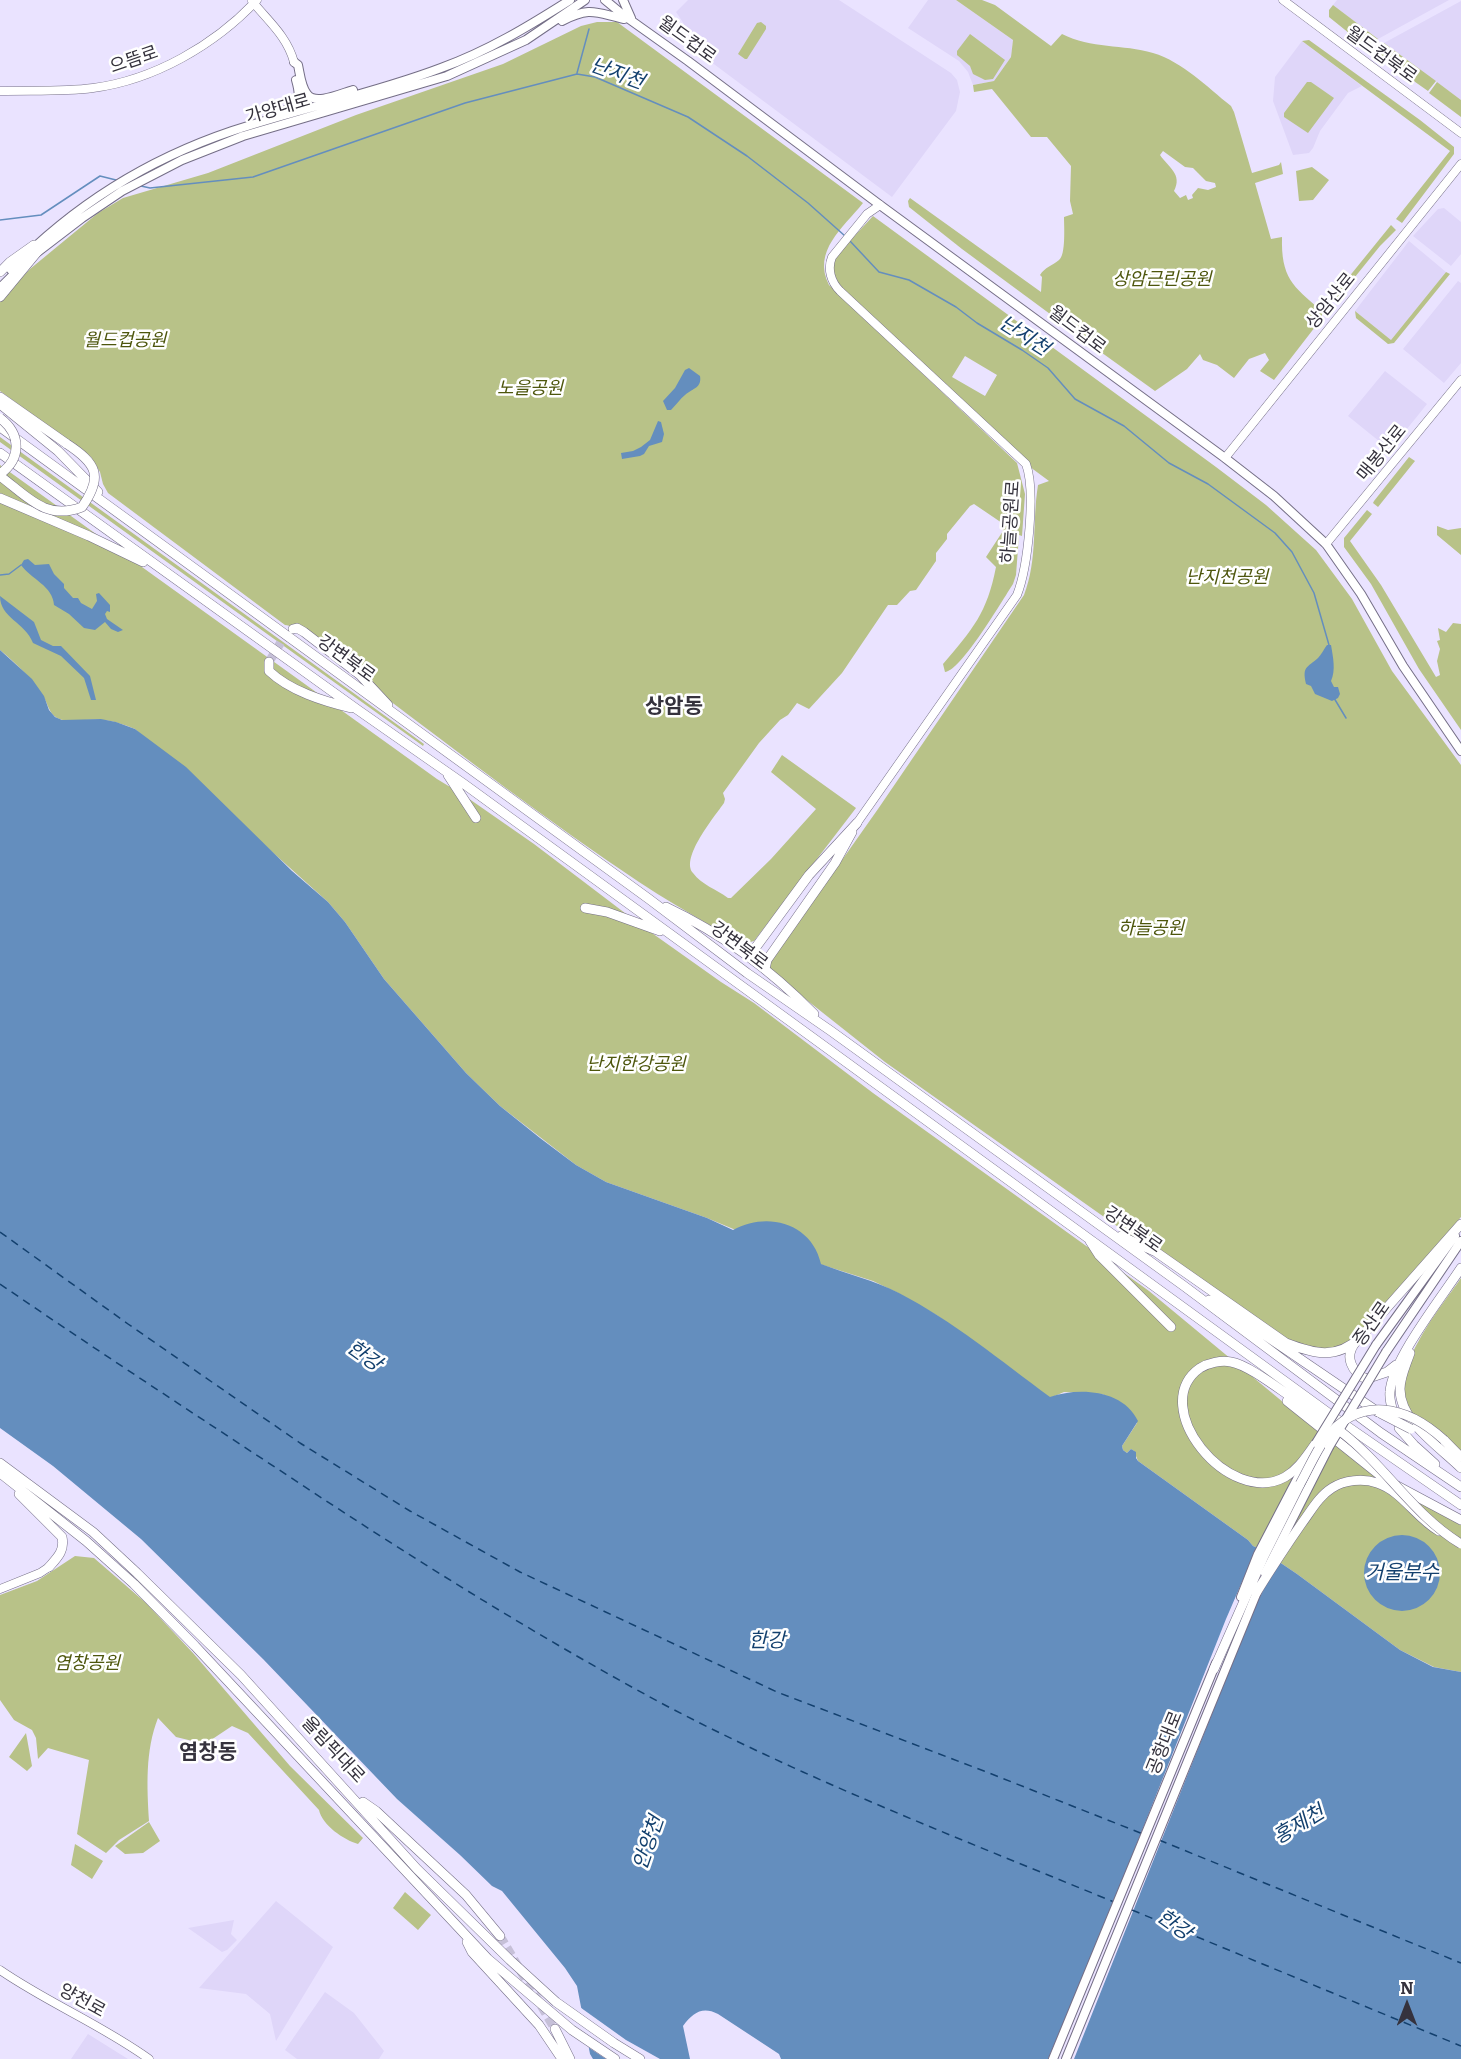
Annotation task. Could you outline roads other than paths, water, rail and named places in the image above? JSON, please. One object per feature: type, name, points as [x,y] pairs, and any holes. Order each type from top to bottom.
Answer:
[{"type":"highway","points":[[0,272],[10,262],[36,248]]},
{"type":"highway","points":[[0,297],[36,248]]},
{"type":"highway","points":[[0,397],[85,456],[92,464],[96,474],[95,486],[82,507],[63,512],[45,510],[0,475],[9,467],[16,447],[16,437],[12,428],[0,418]]},
{"type":"highway","points":[[0,404],[58,451],[118,513]]},
{"type":"highway","points":[[0,411],[62,456]]},
{"type":"highway","name":"강변북로","points":[[0,427],[649,899],[747,973],[1184,1286],[1381,1433],[1461,1487]]},
{"type":"highway","name":"강변북로","points":[[0,453],[672,935],[1338,1420],[1461,1505]]},
{"type":"highway","points":[[0,498],[91,536],[167,573]]},
{"type":"highway","points":[[293,629],[297,628],[304,632],[360,675],[402,720]]},
{"type":"highway","points":[[269,662],[269,671],[278,679],[325,701],[358,710]]},
{"type":"highway","points":[[445,771],[476,818]]},
{"type":"highway","points":[[741,950],[749,951],[756,947],[809,875],[857,823]]},
{"type":"highway","points":[[765,969],[767,960],[836,861],[857,823]]},
{"type":"highway","points":[[826,855],[834,857],[836,861]]},
{"type":"highway","points":[[649,899],[699,922],[741,950],[787,986],[831,1031]]},
{"type":"highway","points":[[585,908],[607,912],[672,935]]},
{"type":"highway","points":[[1096,1224],[1156,1252],[1286,1343],[1307,1351],[1330,1353],[1351,1346],[1361,1337]]},
{"type":"highway","points":[[1400,1362],[1387,1372],[1366,1379],[1359,1375],[1351,1365],[1349,1358],[1352,1347],[1461,1226]]},
{"type":"highway","points":[[1087,1237],[1099,1255],[1171,1327]]},
{"type":"highway","points":[[1394,1415],[1390,1392],[1394,1372],[1461,1268]]},
{"type":"highway","points":[[1184,1286],[1225,1308],[1380,1413],[1442,1444]]},
{"type":"highway","points":[[1413,1340],[1402,1375],[1401,1399],[1411,1419],[1461,1457]]},
{"type":"highway","points":[[1247,1353],[1261,1372],[1297,1401]]},
{"type":"highway","points":[[1316,1443],[1300,1465],[1276,1481],[1250,1481],[1237,1478],[1205,1455],[1194,1438],[1182,1406],[1187,1383],[1193,1373],[1203,1366],[1229,1361],[1239,1364],[1340,1431],[1363,1450],[1408,1501],[1445,1534]]},
{"type":"highway","points":[[1260,1378],[1363,1464],[1386,1480],[1461,1520]]},
{"type":"highway","points":[[1214,1669],[1264,1556],[1300,1484],[1324,1441],[1331,1433],[1363,1412],[1386,1409],[1412,1416],[1431,1428],[1461,1468]]},
{"type":"highway","points":[[1400,1428],[1414,1446],[1461,1487]]},
{"type":"highway","name":"올림픽대로","points":[[0,1463],[111,1548],[241,1675],[417,1869],[510,1960],[556,2002],[640,2059]]},
{"type":"highway","points":[[0,1474],[61,1534],[62,1549],[49,1567]]},
{"type":"highway","name":"올림픽대로","points":[[0,1474],[86,1541],[134,1584],[204,1655],[488,1959],[557,2017],[615,2059]]},
{"type":"highway","points":[[1256,1593],[1317,1502],[1333,1487],[1347,1482],[1363,1480],[1376,1482],[1389,1488],[1427,1524],[1461,1544]]},
{"type":"highway","points":[[350,1794],[376,1810],[466,1895],[500,1936]]},
{"type":"highway","points":[[462,1932],[472,1952],[539,2025],[562,2059]]},
{"type":"highway","points":[[555,2029],[570,2059]]},
{"type":"main road","name":"가양대로","points":[[0,288],[36,248],[122,192],[189,157],[243,136],[438,80],[466,69],[530,38],[585,0]]},
{"type":"main road","name":"월드컵로","points":[[605,0],[614,9],[1274,496],[1326,544],[1361,594],[1403,666],[1461,751]]},
{"type":"main road","points":[[623,0],[633,21]]},
{"type":"main road","name":"월드컵북로","points":[[1283,0],[1461,133]]},
{"type":"main road","points":[[252,125],[289,109],[299,100],[300,94],[291,50],[283,35],[254,1]]},
{"type":"main road","name":"으뜸로","points":[[0,91],[91,88],[130,81],[171,63],[218,34],[254,1]]},
{"type":"main road","name":"가양대로","points":[[0,282],[75,212],[133,174],[194,145],[252,125],[427,74],[460,61],[523,30],[565,2]]},
{"type":"main road","points":[[530,38],[569,17],[591,12],[604,12],[633,21]]},
{"type":"main road","points":[[294,61],[298,65],[306,93],[316,99],[399,77],[427,74]]},
{"type":"main road","name":"상암산로","points":[[1225,458],[1461,164]]},
{"type":"main road","name":"하늘공원로","points":[[857,823],[1017,594],[1022,582],[1028,547],[1030,476],[1026,464],[836,288],[830,274],[830,263],[867,214],[879,205]]},
{"type":"main road","name":"매봉산로","points":[[1326,544],[1461,380]]},
{"type":"main road","name":"증산로","points":[[1316,1443],[1376,1345],[1461,1226]]},
{"type":"main road","name":"증산로","points":[[1329,1447],[1386,1352],[1461,1241]]},
{"type":"main road","name":"공항대로","points":[[1053,2059],[1214,1669],[1258,1554],[1316,1443]]},
{"type":"main road","name":"공항대로","points":[[1066,2059],[1256,1593],[1295,1510],[1329,1447]]},
{"type":"main road","points":[[0,1589],[49,1567]]},
{"type":"main road","name":"양천로","points":[[0,1970],[84,2018],[149,2059]]},
{"type":"water","points":[[689,368],[700,376],[700,383],[671,410],[667,410],[663,401],[675,388],[685,370]]},
{"type":"water","points":[[658,421],[661,422],[664,434],[662,442],[649,446],[640,456],[622,459],[621,453],[633,451],[650,440]]},
{"type":"water","points":[[28,559],[35,565],[49,564],[73,598],[78,598],[81,603],[92,609],[97,601],[96,594],[99,593],[110,605],[110,612],[107,611],[105,614],[107,619],[123,630],[118,632],[111,629],[105,622],[95,630],[84,628],[69,614],[54,605],[53,598],[46,588],[25,570],[21,565],[24,560]]},
{"type":"water","points":[[0,596],[34,622],[41,640],[53,646],[61,646],[90,676],[96,700],[91,700],[84,678],[61,656],[33,643],[24,630],[4,610]]},
{"type":"water","points":[[1327,645],[1331,645],[1333,659],[1331,681],[1334,687],[1338,687],[1340,694],[1332,701],[1315,694],[1311,686],[1306,684],[1305,678],[1306,668],[1318,658]]},
{"type":"water","name":"한강","points":[[0,650],[32,679],[55,717],[62,720],[101,719],[135,729],[186,767],[292,871],[328,902],[345,922],[384,979],[466,1073],[500,1106],[576,1165],[606,1182],[707,1218],[733,1230],[746,1224],[760,1222],[786,1224],[798,1230],[808,1239],[816,1250],[821,1264],[880,1284],[919,1304],[976,1342],[1050,1397],[1086,1392],[1099,1393],[1122,1402],[1138,1421],[1122,1446],[1123,1450],[1127,1453],[1131,1449],[1136,1452],[1138,1461],[1400,1650],[1433,1667],[1461,1672],[1461,2059],[781,2059],[779,2054],[718,2014],[703,2011],[694,2014],[683,2026],[690,2059],[593,2059],[590,2054],[577,1986],[502,1891],[492,1886],[397,1799],[263,1659],[141,1539],[53,1466],[0,1428]]},
{"type":"water","name":"거울분수","points":[[1402,1535],[1417,1538],[1429,1546],[1437,1558],[1440,1573],[1437,1588],[1429,1600],[1417,1608],[1402,1611],[1387,1608],[1375,1600],[1367,1588],[1364,1573],[1367,1558],[1375,1546],[1387,1538]]},
{"type":"waterway","points":[[577,73],[589,29]]},
{"type":"waterway","points":[[141,186],[150,188],[253,177],[465,103],[577,74],[595,77],[688,117],[747,156],[808,203],[845,236]]},
{"type":"waterway","points":[[0,220],[41,215],[100,176],[116,180]]},
{"type":"waterway","name":"난지천","points":[[850,241],[879,272],[909,280],[1022,350],[1048,368],[1075,399],[1124,426],[1169,463],[1208,484],[1275,533],[1292,552],[1314,593],[1329,645]]},
{"type":"waterway","points":[[0,575],[9,574],[21,565]]},
{"type":"waterway","name":"난지천","points":[[1334,698],[1346,718]]},
{"type":"tunnel","points":[[269,662],[291,631]]},
{"type":"tunnel","points":[[500,1936],[555,2029]]},
{"type":"district","name":"상암동","points":[[674,707]]},
{"type":"district","name":"염창동","points":[[208,1753]]},
{"type":"park label","name":"상암근린공원","points":[[1162,280]]},
{"type":"park label","name":"월드컵공원","points":[[125,341]]},
{"type":"park label","name":"노을공원","points":[[530,389]]},
{"type":"park label","name":"난지천공원","points":[[1227,578]]},
{"type":"park label","name":"하늘공원","points":[[1151,929]]},
{"type":"park label","name":"난지한강공원","points":[[636,1065]]},
{"type":"park label","name":"염창공원","points":[[87,1664]]},
{"type":"water label","name":"홍제천","points":[[1299,1825]]},
{"type":"water label","name":"안양천","points":[[649,1843]]}]
